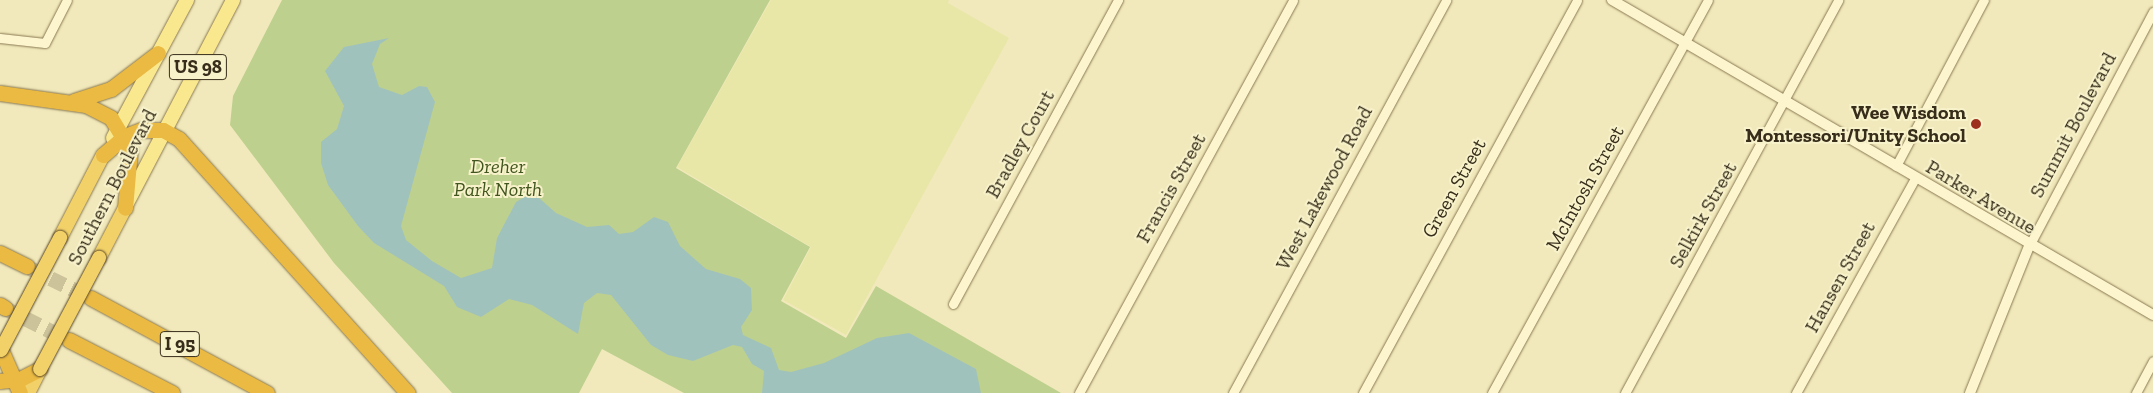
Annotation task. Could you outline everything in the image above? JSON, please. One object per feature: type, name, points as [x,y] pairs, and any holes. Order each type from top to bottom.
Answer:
[{"type":"highway","points":[[67,102],[111,89],[158,53]]},
{"type":"highway","points":[[0,93],[67,102],[99,110],[122,131],[130,150],[125,208]]},
{"type":"highway","points":[[103,154],[122,131],[163,130],[186,146],[408,393]]},
{"type":"highway","name":"Southern Boulevard","points":[[1,351],[103,154]]},
{"type":"highway","name":"Southern Boulevard","points":[[28,393],[125,208]]},
{"type":"highway","points":[[0,253],[27,266]]},
{"type":"highway","name":"I 95","points":[[91,298],[267,393]]},
{"type":"highway","name":"I 95","points":[[70,340],[172,393]]},
{"type":"highway","points":[[1,351],[11,385],[40,369]]},
{"type":"main road","name":"Southern Boulevard","points":[[122,131],[158,53],[187,0]]},
{"type":"main road","name":"Southern Boulevard","points":[[125,208],[163,130],[233,0]]},
{"type":"street","points":[[0,38],[45,43],[67,0]]},
{"type":"street","name":"Bradley Court","points":[[953,304],[1118,0]]},
{"type":"street","name":"Francis Street","points":[[1079,393],[1293,0]]},
{"type":"street","name":"West Lakewood Road","points":[[1235,391],[1446,0]]},
{"type":"street","name":"Green Street","points":[[1363,393],[1577,0]]},
{"type":"street","name":"Parker Avenue","points":[[1612,0],[2029,246],[2153,315]]},
{"type":"street","name":"McIntosh Street","points":[[1492,393],[1708,0]]},
{"type":"street","name":"Selkirk Street","points":[[1625,393],[1785,101],[1838,0]]},
{"type":"street","points":[[1896,166],[1984,0]]},
{"type":"street","name":"Summit Boulevard","points":[[1970,393],[2029,246],[2153,12]]},
{"type":"street","name":"Hansen Street","points":[[1796,393],[1915,178]]},
{"type":"street","points":[[2136,393],[2153,361]]},
{"type":"street","points":[[1235,391],[1246,393]]},
{"type":"shaded area","points":[[771,0],[949,0],[948,3],[1009,38],[846,335],[783,300],[811,247],[677,167]]},
{"type":"green space","name":"Dreher Park North","points":[[282,0],[770,0],[676,168],[810,247],[781,301],[846,338],[876,286],[1061,393],[684,393],[602,349],[579,393],[452,393],[334,263],[230,125],[233,96]]},
{"type":"water","points":[[389,38],[380,44],[372,64],[379,87],[402,95],[419,86],[427,87],[435,102],[401,226],[406,240],[432,261],[461,278],[492,268],[497,238],[516,202],[526,196],[538,197],[556,213],[587,227],[609,225],[619,234],[633,232],[654,217],[668,222],[680,246],[706,269],[740,279],[751,288],[752,310],[741,327],[743,335],[771,348],[779,370],[791,372],[824,363],[877,338],[909,333],[976,369],[981,393],[762,393],[764,371],[752,364],[742,347],[733,345],[693,361],[668,355],[651,345],[611,295],[597,293],[584,303],[578,334],[532,305],[509,299],[481,317],[457,307],[444,286],[374,243],[358,226],[328,185],[321,163],[321,142],[337,129],[344,106],[325,71],[344,47]]},
{"type":"tunnel","points":[[30,268],[91,298]]},
{"type":"tunnel","points":[[5,308],[69,340]]},
{"type":"place","name":"Wee Wisdom Montessori/Unity School","points":[[1976,124]]}]
